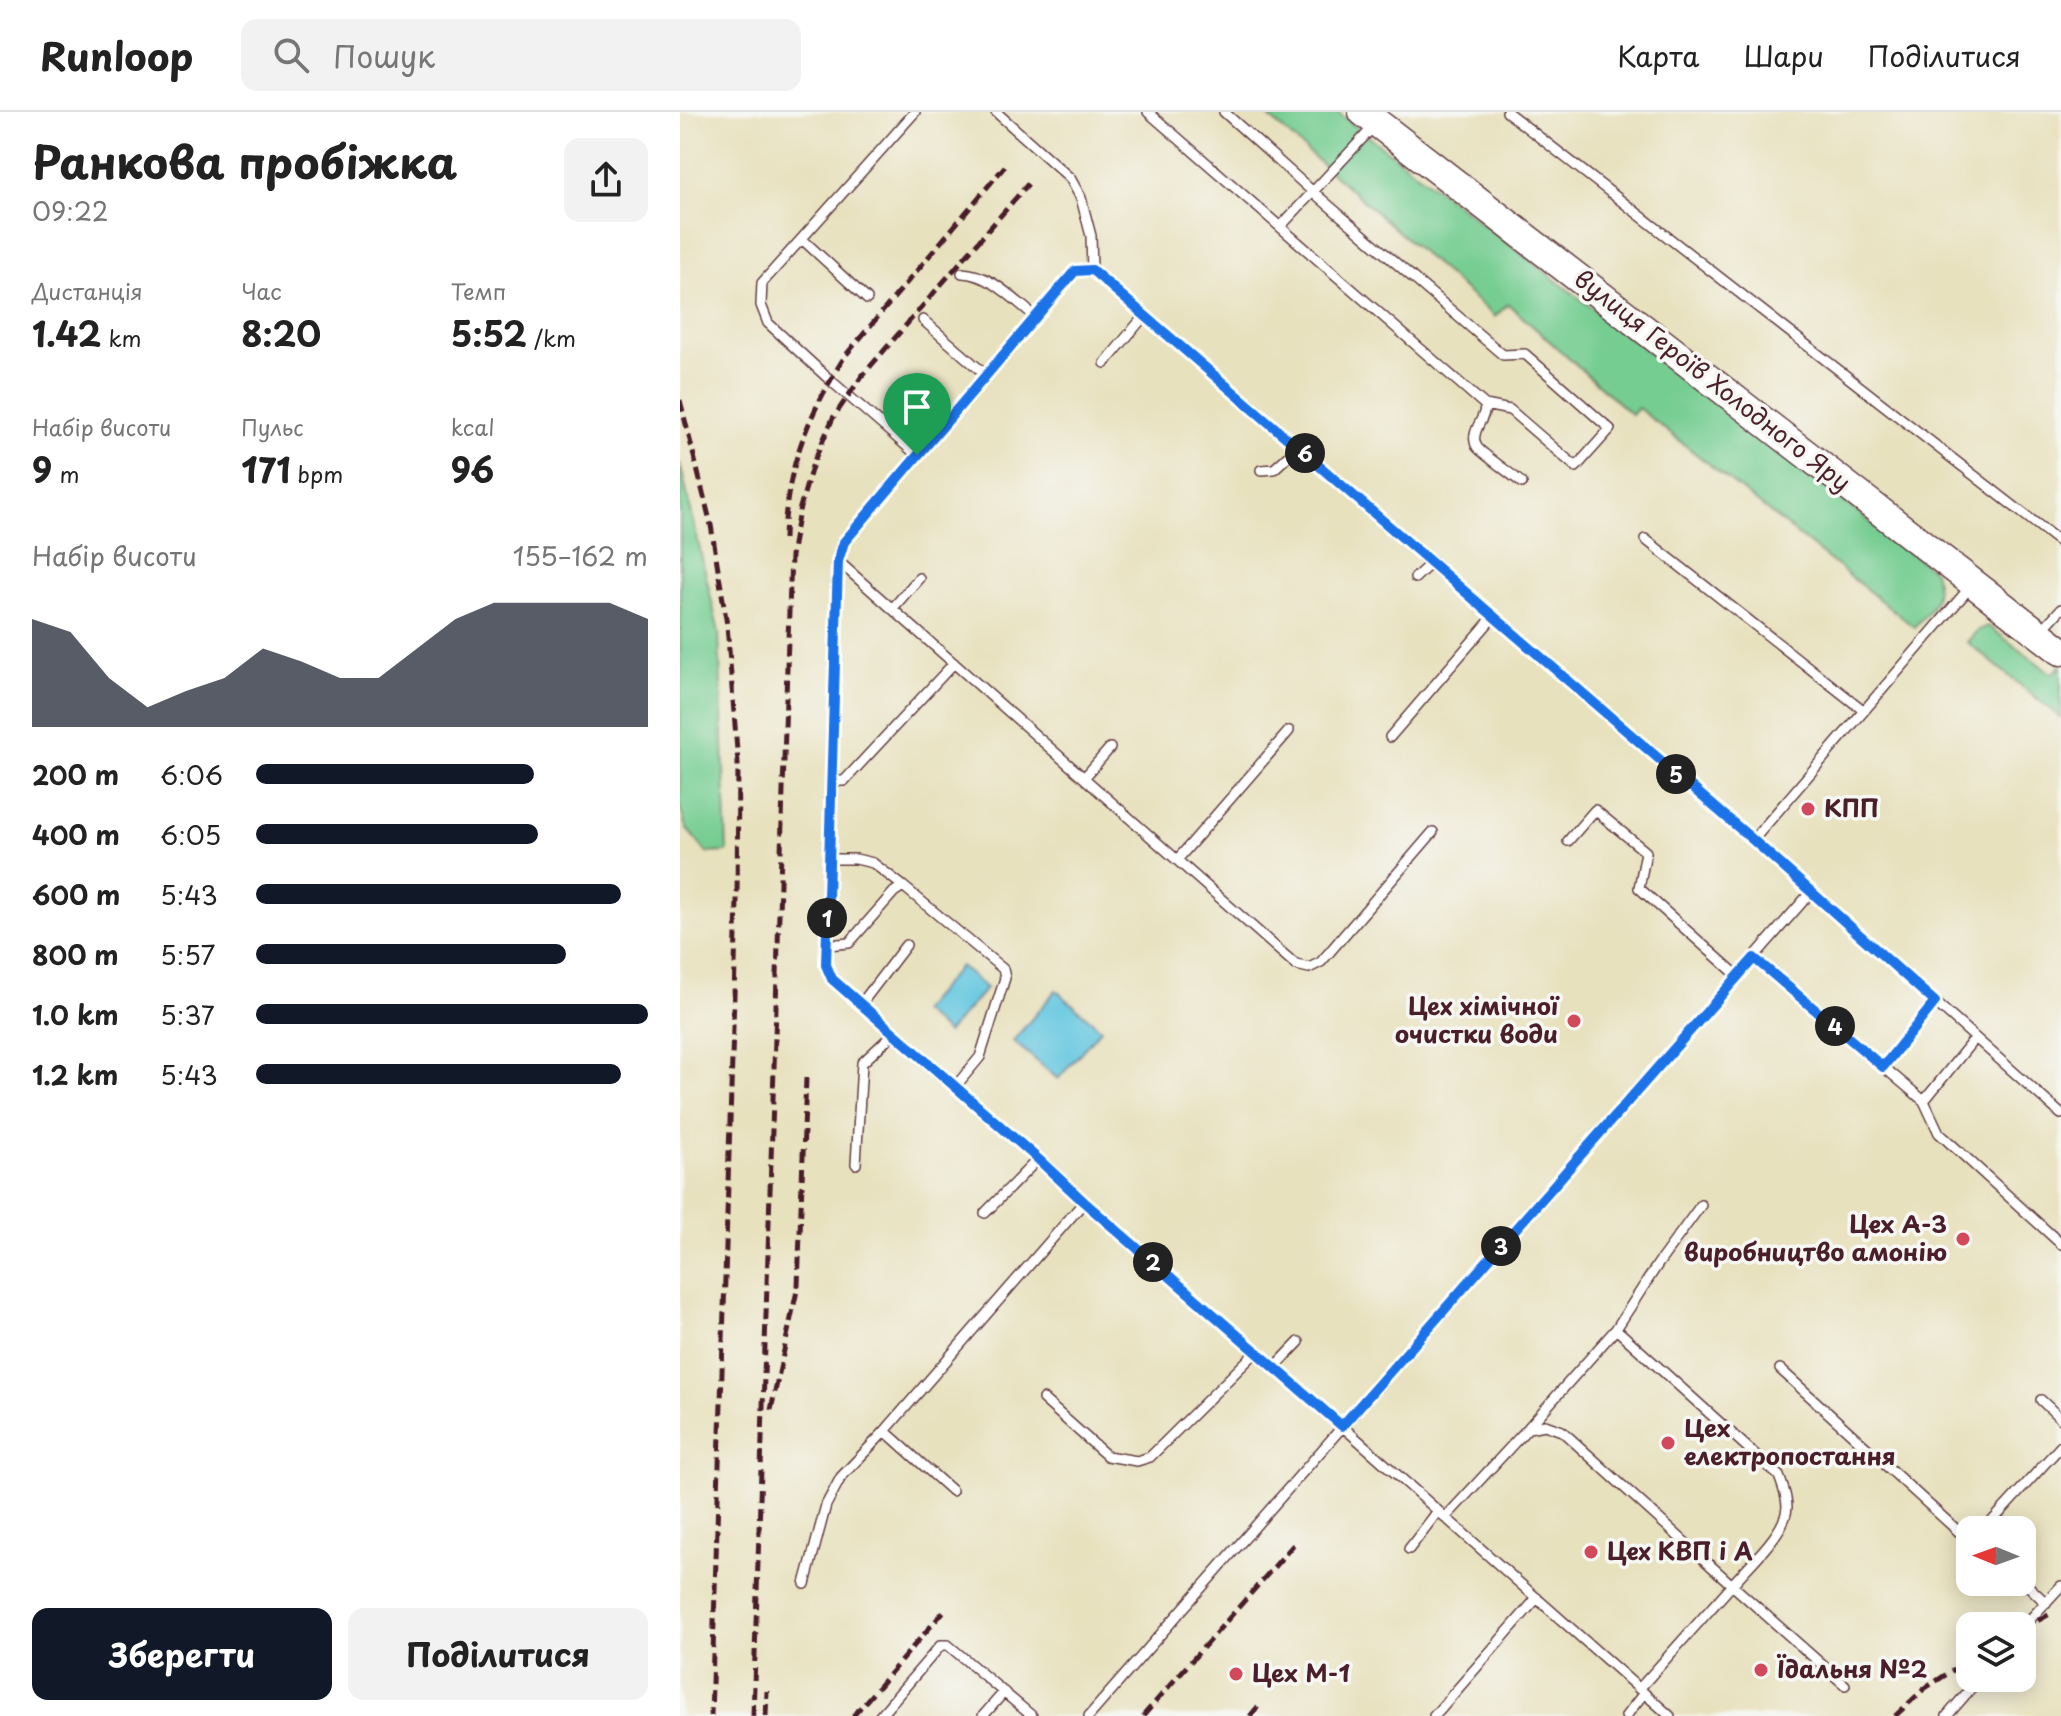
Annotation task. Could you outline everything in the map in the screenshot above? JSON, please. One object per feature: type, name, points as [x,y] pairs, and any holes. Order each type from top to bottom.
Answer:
[{"type":"main road","name":"вулиця Героїв Холодного Яру","points":[[1371,117],[2061,651]]},
{"type":"lane","points":[[915,112],[762,283],[761,305],[768,323],[917,455]]},
{"type":"lane","points":[[996,112],[1070,178],[1081,198],[1091,236],[1092,270]]},
{"type":"lane","points":[[1148,112],[1485,405],[1510,410],[1576,467],[1610,429],[1525,354],[1503,355],[1224,112]]},
{"type":"lane","points":[[1507,112],[2061,543]]},
{"type":"lane","points":[[1281,226],[1371,117]]},
{"type":"lane","points":[[802,239],[867,299]]},
{"type":"lane","points":[[1670,1716],[832,979],[826,965],[828,859],[838,561],[844,542],[1075,271],[1092,270],[1753,840],[2061,1114]]},
{"type":"lane","points":[[962,273],[973,273],[988,280],[1036,317]]},
{"type":"lane","points":[[1105,363],[1145,315]]},
{"type":"lane","points":[[923,320],[986,375]]},
{"type":"lane","points":[[1485,405],[1485,414],[1475,432],[1476,446],[1522,483]]},
{"type":"lane","points":[[1261,470],[1274,469],[1298,447]]},
{"type":"lane","points":[[1645,539],[1863,710]]},
{"type":"lane","points":[[838,561],[1296,965],[1309,968],[1321,962],[1433,832]]},
{"type":"lane","points":[[1415,578],[1432,562]]},
{"type":"lane","points":[[892,609],[919,578]]},
{"type":"lane","points":[[1753,840],[1973,583]]},
{"type":"lane","points":[[2038,634],[2061,609]]},
{"type":"lane","points":[[1390,737],[1494,616]]},
{"type":"lane","points":[[831,781],[844,781],[954,663]]},
{"type":"lane","points":[[1177,860],[1289,731]]},
{"type":"lane","points":[[1084,778],[1110,748]]},
{"type":"lane","points":[[1568,841],[1595,810],[1646,852],[1639,888],[1738,976]]},
{"type":"lane","points":[[828,859],[856,859],[873,863],[1003,969],[1005,978],[980,1057],[955,1087]]},
{"type":"lane","points":[[827,945],[849,943],[894,892],[903,886]]},
{"type":"lane","points":[[1089,1716],[1811,892]]},
{"type":"lane","points":[[861,1004],[906,945]]},
{"type":"lane","points":[[1754,958],[1924,1101],[1939,1133],[2061,1244]]},
{"type":"lane","points":[[1883,1067],[1935,1002]]},
{"type":"lane","points":[[856,1164],[862,1063],[894,1033]]},
{"type":"lane","points":[[1924,1101],[1975,1038]]},
{"type":"lane","points":[[985,1213],[1038,1159]]},
{"type":"lane","points":[[805,1584],[826,1505],[841,1477],[885,1431],[1084,1202]]},
{"type":"lane","points":[[1409,1549],[1528,1428],[1616,1329],[1701,1205]]},
{"type":"lane","points":[[1616,1329],[1779,1476],[1787,1511],[1780,1529],[1642,1691],[1626,1716]]},
{"type":"lane","points":[[1275,1367],[1299,1342]]},
{"type":"lane","points":[[1043,1399],[1107,1456],[1137,1461],[1150,1457],[1257,1351]]},
{"type":"lane","points":[[1780,1369],[1956,1529]]},
{"type":"lane","points":[[2041,1400],[2061,1419]]},
{"type":"lane","points":[[1528,1428],[1545,1425],[1562,1431],[1845,1685]]},
{"type":"lane","points":[[885,1431],[952,1491]]},
{"type":"lane","points":[[1997,1516],[2061,1446]]},
{"type":"lane","points":[[2036,1613],[2061,1586]]},
{"type":"lane","points":[[2036,1593],[2046,1603]]},
{"type":"lane","points":[[1434,1716],[1537,1598]]},
{"type":"lane","points":[[880,1716],[941,1645],[948,1645],[1032,1716]]},
{"type":"lane","points":[[983,1716],[1004,1692]]},
{"type":"lane","points":[[1947,1716],[1968,1692]]},
{"type":"green space","points":[[1263,112],[1337,112],[1934,571],[1937,589],[1931,608],[1914,627],[1638,408],[1632,415],[1508,304],[1495,317]]},
{"type":"green space","points":[[680,463],[719,633],[727,852],[707,853],[686,828],[680,807]]},
{"type":"green space","points":[[1988,626],[2052,674],[2061,665],[2061,718],[1967,642],[1978,630]]},
{"type":"water","points":[[960,966],[986,988],[947,1033],[921,1011]]},
{"type":"water","points":[[1056,990],[1101,1029],[1058,1079],[1013,1041]]},
{"type":"railway","points":[[784,539],[789,488],[801,443],[820,400],[845,356],[1005,166]]},
{"type":"railway","points":[[753,1716],[791,556],[799,511],[813,463],[833,418],[862,376],[1028,184]]},
{"type":"railway","points":[[680,400],[711,525],[727,625],[738,763],[737,902],[711,1716]]},
{"type":"railway","points":[[771,1410],[798,1286],[806,1078]]},
{"type":"railway","points":[[1143,1716],[1295,1543]]},
{"type":"railway","points":[[853,1716],[944,1611]]},
{"type":"railway","points":[[2036,1622],[2052,1613]]},
{"type":"railway","points":[[1895,1716],[1924,1689],[1956,1668]]},
{"type":"railway","points":[[766,1716],[767,1691]]},
{"type":"railway","points":[[1250,1716],[1261,1703]]},
{"type":"place","name":"КПП","points":[[1808,809]]},
{"type":"place","name":"Цех хімічної очистки води","points":[[1574,1021]]},
{"type":"place","name":"Цех А-3 виробництво амонію","points":[[1963,1239]]},
{"type":"place","name":"Цех електропостання","points":[[1668,1443]]},
{"type":"place","name":"Цех КВП і А","points":[[1591,1552]]},
{"type":"place","name":"Їдальня №2","points":[[1761,1670]]},
{"type":"place","name":"Цех М-1","points":[[1236,1674]]},
{"type":"route","points":[[1092,270],[1753,840],[1935,1002],[1883,1067],[1754,958],[1342,1426],[832,979],[826,965],[838,561],[844,542],[917,455],[1075,271],[1092,270]]}]
